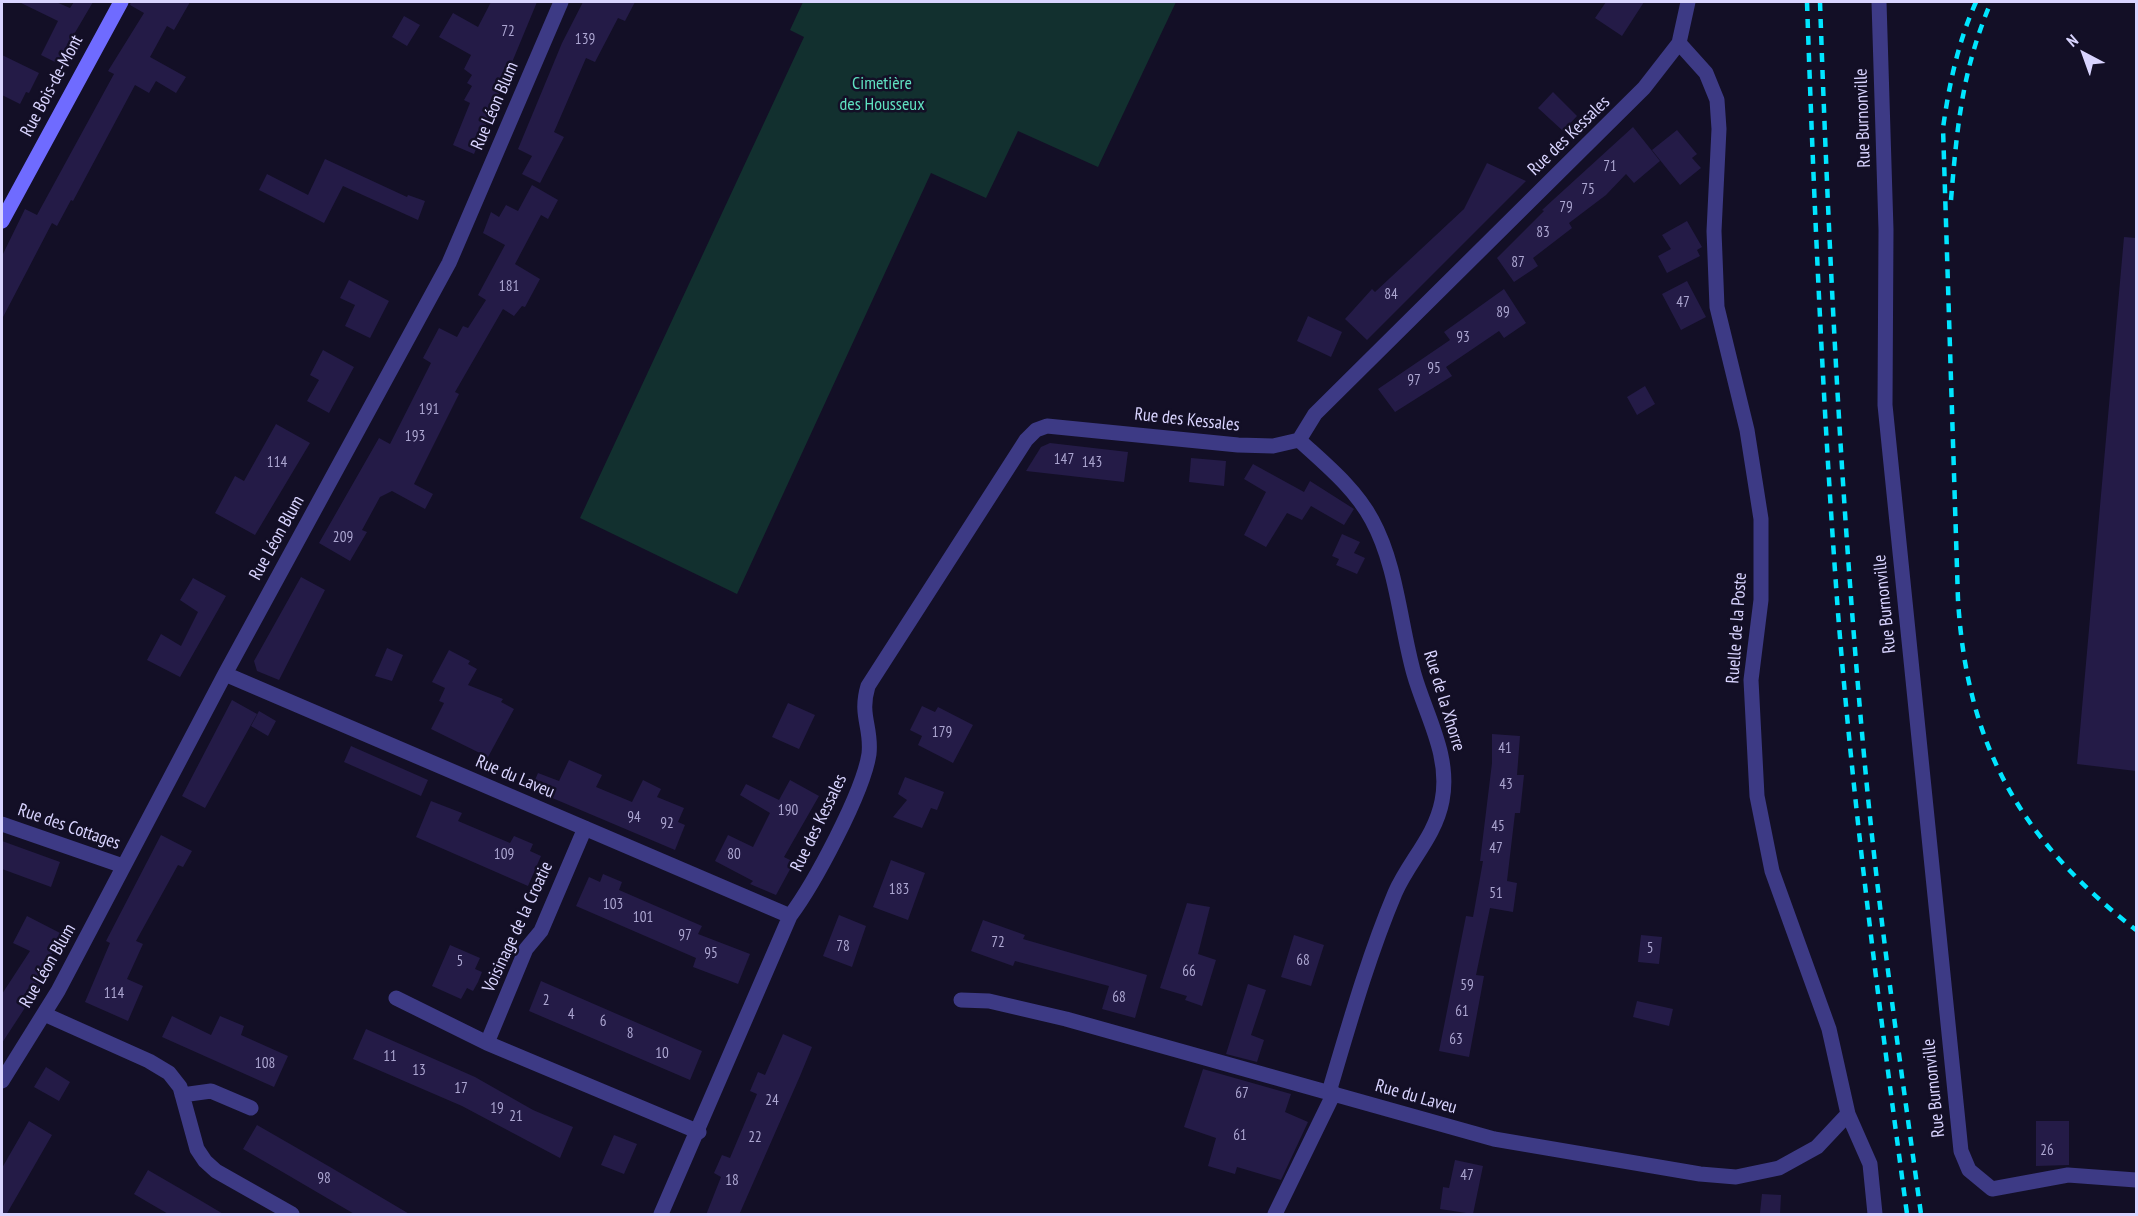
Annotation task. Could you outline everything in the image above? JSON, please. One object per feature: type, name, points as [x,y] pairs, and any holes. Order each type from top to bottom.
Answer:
[{"type":"street","name":"Rue Bois-de-Mont","points":[[2,221],[121,2]]},
{"type":"street","name":"Rue Léon Blum","points":[[2,1081],[76,959],[225,674],[449,263],[561,2]]},
{"type":"street","name":"Rue des Kessales","points":[[790,916],[804,897],[860,786],[870,745],[863,712],[868,686],[1026,440],[1036,430],[1047,426],[1248,446],[1274,446],[1299,440],[1315,414],[1623,111],[1660,70],[1679,43],[1688,2]]},
{"type":"street","name":"Rue Burnonville","points":[[1879,2],[1886,230],[1885,405],[1960,1151],[1969,1170],[1992,1189],[2068,1175],[2136,1180]]},
{"type":"street","name":"Ruelle de la Poste","points":[[1679,43],[1702,67],[1717,100],[1719,129],[1714,231],[1717,307],[1747,430],[1761,519],[1761,600],[1751,680],[1757,796],[1772,871],[1829,1029],[1848,1114],[1870,1164],[1875,1215]]},
{"type":"street","name":"Rue de la Xhorre","points":[[1275,1215],[1331,1093],[1357,1000],[1396,891],[1423,850],[1438,817],[1444,782],[1440,749],[1414,675],[1379,535],[1358,498],[1299,440]]},
{"type":"street","name":"Rue du Laveu","points":[[225,674],[790,916]]},
{"type":"street","name":"Rue des Cottages","points":[[2,824],[123,866]]},
{"type":"street","name":"Voisinage de la Croatie","points":[[487,1043],[526,949],[541,930],[585,828]]},
{"type":"street","points":[[661,1215],[699,1132],[790,916]]},
{"type":"street","points":[[396,998],[487,1043],[699,1132]]},
{"type":"street","name":"Rue du Laveu","points":[[961,1000],[989,1001],[1066,1019],[1437,1124],[1525,1146],[1736,1178],[1779,1168],[1804,1157],[1817,1147],[1848,1114]]},
{"type":"street","points":[[44,1014],[149,1061],[169,1073],[183,1095],[195,1142],[205,1161],[216,1171],[292,1215]]},
{"type":"street","points":[[183,1095],[211,1091],[251,1108]]},
{"type":"green space","name":"Cimetière des Housseux","points":[[803,2],[1176,2],[1098,167],[1018,131],[986,198],[931,173],[737,594],[580,518],[804,37],[790,30]]},
{"type":"building","points":[[19,2],[56,2],[70,8],[74,2],[93,2],[73,36],[81,40],[67,68],[41,55],[58,21]]},
{"type":"building","points":[[131,2],[190,2],[174,30],[167,26],[150,57],[186,77],[176,93],[156,81],[149,93],[135,85],[73,201],[71,200],[57,226],[52,223],[2,319],[2,256],[25,209],[37,215],[114,74],[108,71],[144,13],[130,5]]},
{"type":"building","points":[[491,2],[537,2],[474,154],[453,145],[470,103],[464,100],[472,86],[467,83],[472,75],[464,69],[471,55],[439,37],[453,13],[478,27]]},
{"type":"building","points":[[583,2],[635,2],[625,21],[618,18],[595,62],[586,58],[554,132],[564,137],[540,183],[522,174],[532,156],[518,149],[562,43]]},
{"type":"building","points":[[1606,2],[1644,2],[1622,36],[1595,18]]},
{"type":"building","points":[[404,16],[420,25],[407,46],[392,37]]},
{"type":"building","points":[[2,55],[39,73],[29,93],[26,92],[20,104],[2,95]]},
{"type":"building","points":[[1553,92],[1577,116],[1563,131],[1538,108]]},
{"type":"building","points":[[1633,127],[1660,161],[1634,183],[1626,174],[1606,195],[1569,223],[1572,228],[1533,258],[1538,266],[1514,282],[1497,258],[1544,211],[1542,210]]},
{"type":"building","points":[[1677,130],[1697,154],[1692,158],[1701,168],[1680,185],[1652,150]]},
{"type":"building","points":[[325,159],[407,197],[408,195],[425,201],[418,220],[343,186],[324,223],[259,190],[267,174],[308,195]]},
{"type":"building","points":[[1487,163],[1526,181],[1367,340],[1345,319],[1372,289],[1375,292],[1464,209]]},
{"type":"building","points":[[532,185],[558,200],[548,219],[541,215],[515,264],[540,279],[525,307],[522,306],[514,316],[503,309],[455,392],[459,394],[414,484],[433,494],[425,509],[392,491],[380,497],[362,530],[367,532],[350,561],[319,543],[379,438],[390,444],[431,363],[423,358],[439,328],[457,337],[463,326],[468,328],[486,300],[478,295],[505,245],[483,233],[491,212],[499,217],[506,205],[518,211]]},
{"type":"building","points":[[1687,221],[1702,247],[1697,250],[1700,256],[1667,273],[1658,256],[1671,249],[1662,235]]},
{"type":"building","points":[[2124,237],[2136,238],[2136,771],[2077,764]]},
{"type":"building","points":[[349,280],[389,301],[370,338],[345,326],[355,305],[340,298]]},
{"type":"building","points":[[1687,281],[1706,317],[1681,330],[1662,294]]},
{"type":"building","points":[[1504,289],[1526,323],[1504,338],[1499,331],[1446,367],[1452,376],[1395,412],[1378,389],[1450,340],[1444,332]]},
{"type":"building","points":[[1308,316],[1342,332],[1331,357],[1297,341]]},
{"type":"building","points":[[323,350],[354,367],[329,413],[307,401],[319,380],[310,375]]},
{"type":"building","points":[[1645,386],[1655,404],[1637,415],[1627,397]]},
{"type":"building","points":[[276,424],[310,443],[255,535],[215,513],[235,476],[244,481]]},
{"type":"building","points":[[1050,443],[1128,452],[1124,482],[1026,471],[1041,447]]},
{"type":"building","points":[[1191,458],[1226,461],[1224,486],[1189,482]]},
{"type":"building","points":[[1253,464],[1304,492],[1310,481],[1354,509],[1344,525],[1311,506],[1302,520],[1287,513],[1266,547],[1244,535],[1266,492],[1244,479]]},
{"type":"building","points":[[1342,534],[1360,542],[1354,553],[1365,558],[1357,574],[1336,565],[1339,559],[1332,556]]},
{"type":"building","points":[[301,577],[325,590],[279,680],[257,671],[254,661]]},
{"type":"building","points":[[193,578],[226,596],[180,677],[147,660],[161,634],[181,646],[198,612],[180,600]]},
{"type":"building","points":[[387,648],[403,655],[392,681],[375,676]]},
{"type":"building","points":[[449,650],[470,661],[468,664],[477,669],[468,685],[503,699],[501,702],[514,709],[488,757],[431,729],[444,703],[439,701],[445,688],[432,682]]},
{"type":"building","points":[[232,700],[257,714],[205,808],[182,796]]},
{"type":"building","points":[[788,703],[815,715],[799,749],[772,737]]},
{"type":"building","points":[[922,706],[935,712],[938,707],[973,725],[953,763],[918,745],[922,736],[910,730]]},
{"type":"building","points":[[259,711],[276,721],[268,736],[251,726]]},
{"type":"building","points":[[1492,734],[1520,736],[1517,775],[1524,775],[1520,813],[1515,813],[1507,881],[1517,883],[1513,912],[1490,908],[1476,975],[1484,976],[1469,1057],[1439,1051],[1466,916],[1473,917],[1483,861],[1480,861],[1492,763]]},
{"type":"building","points":[[351,746],[428,780],[421,796],[344,762]]},
{"type":"building","points":[[569,760],[602,775],[596,787],[632,802],[643,780],[661,789],[657,797],[684,808],[678,822],[685,825],[675,850],[531,789],[538,773],[559,781]]},
{"type":"building","points":[[905,777],[944,792],[937,810],[931,808],[922,828],[893,817],[907,800],[898,794]]},
{"type":"building","points":[[790,780],[819,796],[784,857],[794,862],[776,895],[750,884],[753,881],[715,861],[728,835],[753,847],[770,813],[740,795],[746,784],[779,800]]},
{"type":"building","points":[[431,801],[462,813],[458,821],[510,843],[514,836],[533,844],[530,851],[541,856],[528,886],[416,837]]},
{"type":"building","points":[[161,835],[192,851],[183,867],[178,865],[136,941],[143,944],[127,979],[143,986],[128,1021],[85,1002],[110,943],[106,941]]},
{"type":"building","points":[[2,841],[60,862],[51,887],[2,869]]},
{"type":"building","points":[[891,860],[925,873],[908,920],[873,907]]},
{"type":"building","points":[[603,874],[622,882],[619,890],[702,926],[698,934],[750,954],[738,984],[693,967],[696,958],[576,906],[589,877],[600,882]]},
{"type":"building","points":[[1187,903],[1210,907],[1198,954],[1216,960],[1202,1006],[1185,1000],[1187,996],[1160,988]]},
{"type":"building","points":[[839,915],[866,926],[852,967],[823,956]]},
{"type":"building","points":[[27,916],[62,934],[43,971],[47,974],[2,1043],[2,994],[30,951],[13,943]]},
{"type":"building","points":[[983,920],[1025,935],[1023,939],[1147,975],[1135,1018],[1102,1009],[1109,986],[1015,961],[1013,966],[971,951]]},
{"type":"building","points":[[1294,935],[1324,945],[1311,986],[1281,977]]},
{"type":"building","points":[[1641,935],[1662,937],[1659,964],[1638,962]]},
{"type":"building","points":[[450,945],[480,958],[475,969],[482,972],[478,982],[473,991],[467,988],[461,999],[432,986]]},
{"type":"building","points":[[541,981],[702,1051],[690,1080],[529,1011]]},
{"type":"building","points":[[1248,984],[1266,990],[1251,1035],[1264,1040],[1257,1062],[1226,1054]]},
{"type":"building","points":[[1637,1001],[1673,1009],[1669,1026],[1633,1017]]},
{"type":"building","points":[[172,1016],[211,1035],[220,1016],[244,1026],[241,1035],[288,1056],[274,1087],[162,1037]]},
{"type":"building","points":[[366,1029],[475,1077],[533,1110],[573,1127],[560,1158],[462,1106],[353,1059]]},
{"type":"building","points":[[783,1034],[812,1047],[800,1076],[739,1215],[706,1215],[721,1177],[714,1173],[722,1155],[730,1158],[757,1094],[750,1091],[758,1072],[765,1075]]},
{"type":"building","points":[[46,1067],[70,1082],[59,1101],[34,1087]]},
{"type":"building","points":[[1203,1069],[1291,1094],[1285,1112],[1308,1122],[1281,1180],[1237,1167],[1235,1174],[1208,1166],[1216,1138],[1184,1127]]},
{"type":"building","points":[[29,1121],[52,1135],[6,1215],[2,1215],[2,1168]]},
{"type":"building","points":[[2036,1121],[2069,1121],[2069,1165],[2036,1166]]},
{"type":"building","points":[[257,1125],[411,1215],[356,1215],[243,1149]]},
{"type":"building","points":[[614,1135],[637,1144],[624,1174],[601,1165]]},
{"type":"building","points":[[1455,1160],[1483,1166],[1473,1214],[1440,1209],[1443,1187],[1449,1188]]},
{"type":"building","points":[[148,1170],[225,1215],[170,1215],[151,1204],[134,1194]]},
{"type":"building","points":[[1762,1194],[1781,1195],[1780,1215],[1760,1213]]},
{"type":"railway","points":[[1807,2],[1828,460],[1844,688],[1860,839],[1907,1214]]},
{"type":"railway","points":[[1820,2],[1837,390],[1866,777],[1891,996],[1921,1214]]},
{"type":"railway","points":[[1976,2],[1955,64],[1943,128],[1958,600],[1964,653],[1973,701],[1988,745],[2007,786],[2032,825],[2061,861],[2096,896],[2136,930]]},
{"type":"railway","points":[[1951,200],[1962,99],[1973,51],[1991,2]]}]
